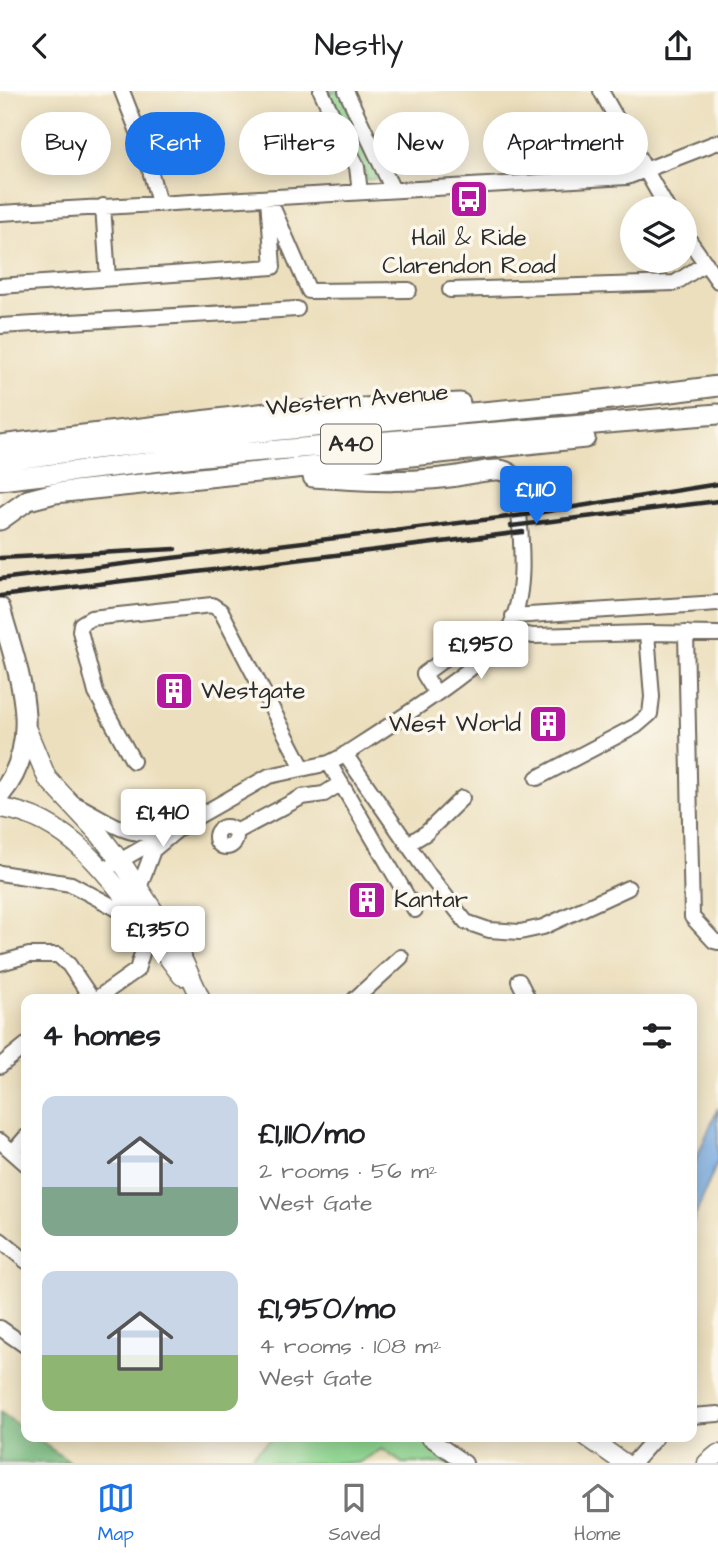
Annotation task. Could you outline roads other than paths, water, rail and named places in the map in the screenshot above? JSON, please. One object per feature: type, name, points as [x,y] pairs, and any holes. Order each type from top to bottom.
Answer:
[{"type":"highway","name":"Western Avenue","points":[[0,461],[188,440],[601,401],[718,386]]},
{"type":"highway","name":"A40","points":[[0,445],[279,412],[482,402],[601,401]]},
{"type":"highway","name":"Western Avenue","points":[[0,479],[203,456],[710,415]]},
{"type":"highway","name":"A40","points":[[0,520],[15,507],[37,496],[648,431],[710,415]]},
{"type":"highway","points":[[248,473],[370,481],[456,477],[495,469],[514,478],[518,499]]},
{"type":"highway","points":[[0,608],[27,730],[20,762],[0,795]]},
{"type":"main road","points":[[27,730],[47,778],[69,800],[139,888],[175,943],[199,994]]},
{"type":"main road","points":[[0,808],[18,812],[59,831],[79,845],[197,994]]},
{"type":"main road","points":[[594,1442],[626,1462]]},
{"type":"main road","points":[[707,1463],[718,1454]]},
{"type":"street","points":[[122,91],[143,145],[159,203]]},
{"type":"street","points":[[321,91],[357,167],[360,192]]},
{"type":"street","points":[[346,91],[393,190]]},
{"type":"street","points":[[601,91],[612,112]]},
{"type":"street","points":[[648,170],[718,142]]},
{"type":"street","points":[[0,213],[634,175]]},
{"type":"street","points":[[646,175],[659,196]]},
{"type":"street","points":[[0,286],[273,267],[268,198]]},
{"type":"street","points":[[268,198],[309,292],[410,290]]},
{"type":"street","points":[[103,206],[108,278]]},
{"type":"street","points":[[697,251],[718,281]]},
{"type":"street","points":[[450,290],[675,283],[706,263]]},
{"type":"street","points":[[0,326],[297,309]]},
{"type":"street","points":[[139,888],[146,863],[157,845],[183,825],[259,780],[302,767],[329,763],[484,656],[508,631],[513,616],[520,582],[518,499]]},
{"type":"street","points":[[513,616],[718,603]]},
{"type":"street","points":[[133,761],[96,693],[79,631],[81,624],[92,618],[212,605],[220,611],[302,767]]},
{"type":"street","points":[[508,631],[533,636],[718,634]]},
{"type":"street","points":[[435,692],[424,674],[481,632]]},
{"type":"street","points":[[537,778],[636,726],[650,714],[652,697],[647,633]]},
{"type":"street","points":[[686,633],[692,917],[714,941],[718,941]]},
{"type":"street","points":[[345,754],[466,922],[489,930],[520,932],[543,927],[628,888]]},
{"type":"street","points":[[329,763],[415,910]]},
{"type":"street","points":[[236,832],[302,797],[324,794],[341,783]]},
{"type":"street","points":[[408,844],[437,823],[462,798]]},
{"type":"street","points":[[69,800],[127,833],[152,834],[183,825]]},
{"type":"street","points":[[102,872],[144,847],[157,845]]},
{"type":"street","points":[[0,873],[71,884],[144,927],[141,964],[129,978],[102,994]]},
{"type":"street","points":[[0,963],[29,955],[58,955],[90,994]]},
{"type":"street","points":[[360,994],[401,957]]},
{"type":"street","points":[[519,981],[526,994]]},
{"type":"street","points":[[0,1066],[21,1049]]},
{"type":"street","points":[[0,1141],[21,1159]]},
{"type":"street","points":[[13,1152],[21,1143]]},
{"type":"street","points":[[0,1240],[21,1257]]},
{"type":"street","points":[[0,1328],[21,1343]]},
{"type":"street","points":[[697,1416],[718,1414]]},
{"type":"street","points":[[435,1442],[465,1463]]},
{"type":"street","points":[[626,1462],[650,1442]]},
{"type":"water","points":[[718,1108],[718,1160],[697,1211],[697,1157]]},
{"type":"railway","points":[[0,579],[524,515],[718,484]]},
{"type":"railway","points":[[511,526],[718,501]]},
{"type":"railway","points":[[0,596],[523,532]]},
{"type":"railway","points":[[0,558],[175,549]]},
{"type":"place","name":"Hail & Ride Clarendon Road","points":[[469,199]]},
{"type":"place","name":"Westgate","points":[[174,691]]},
{"type":"place","name":"West World","points":[[548,724]]},
{"type":"place","name":"Kantar","points":[[367,900]]}]
